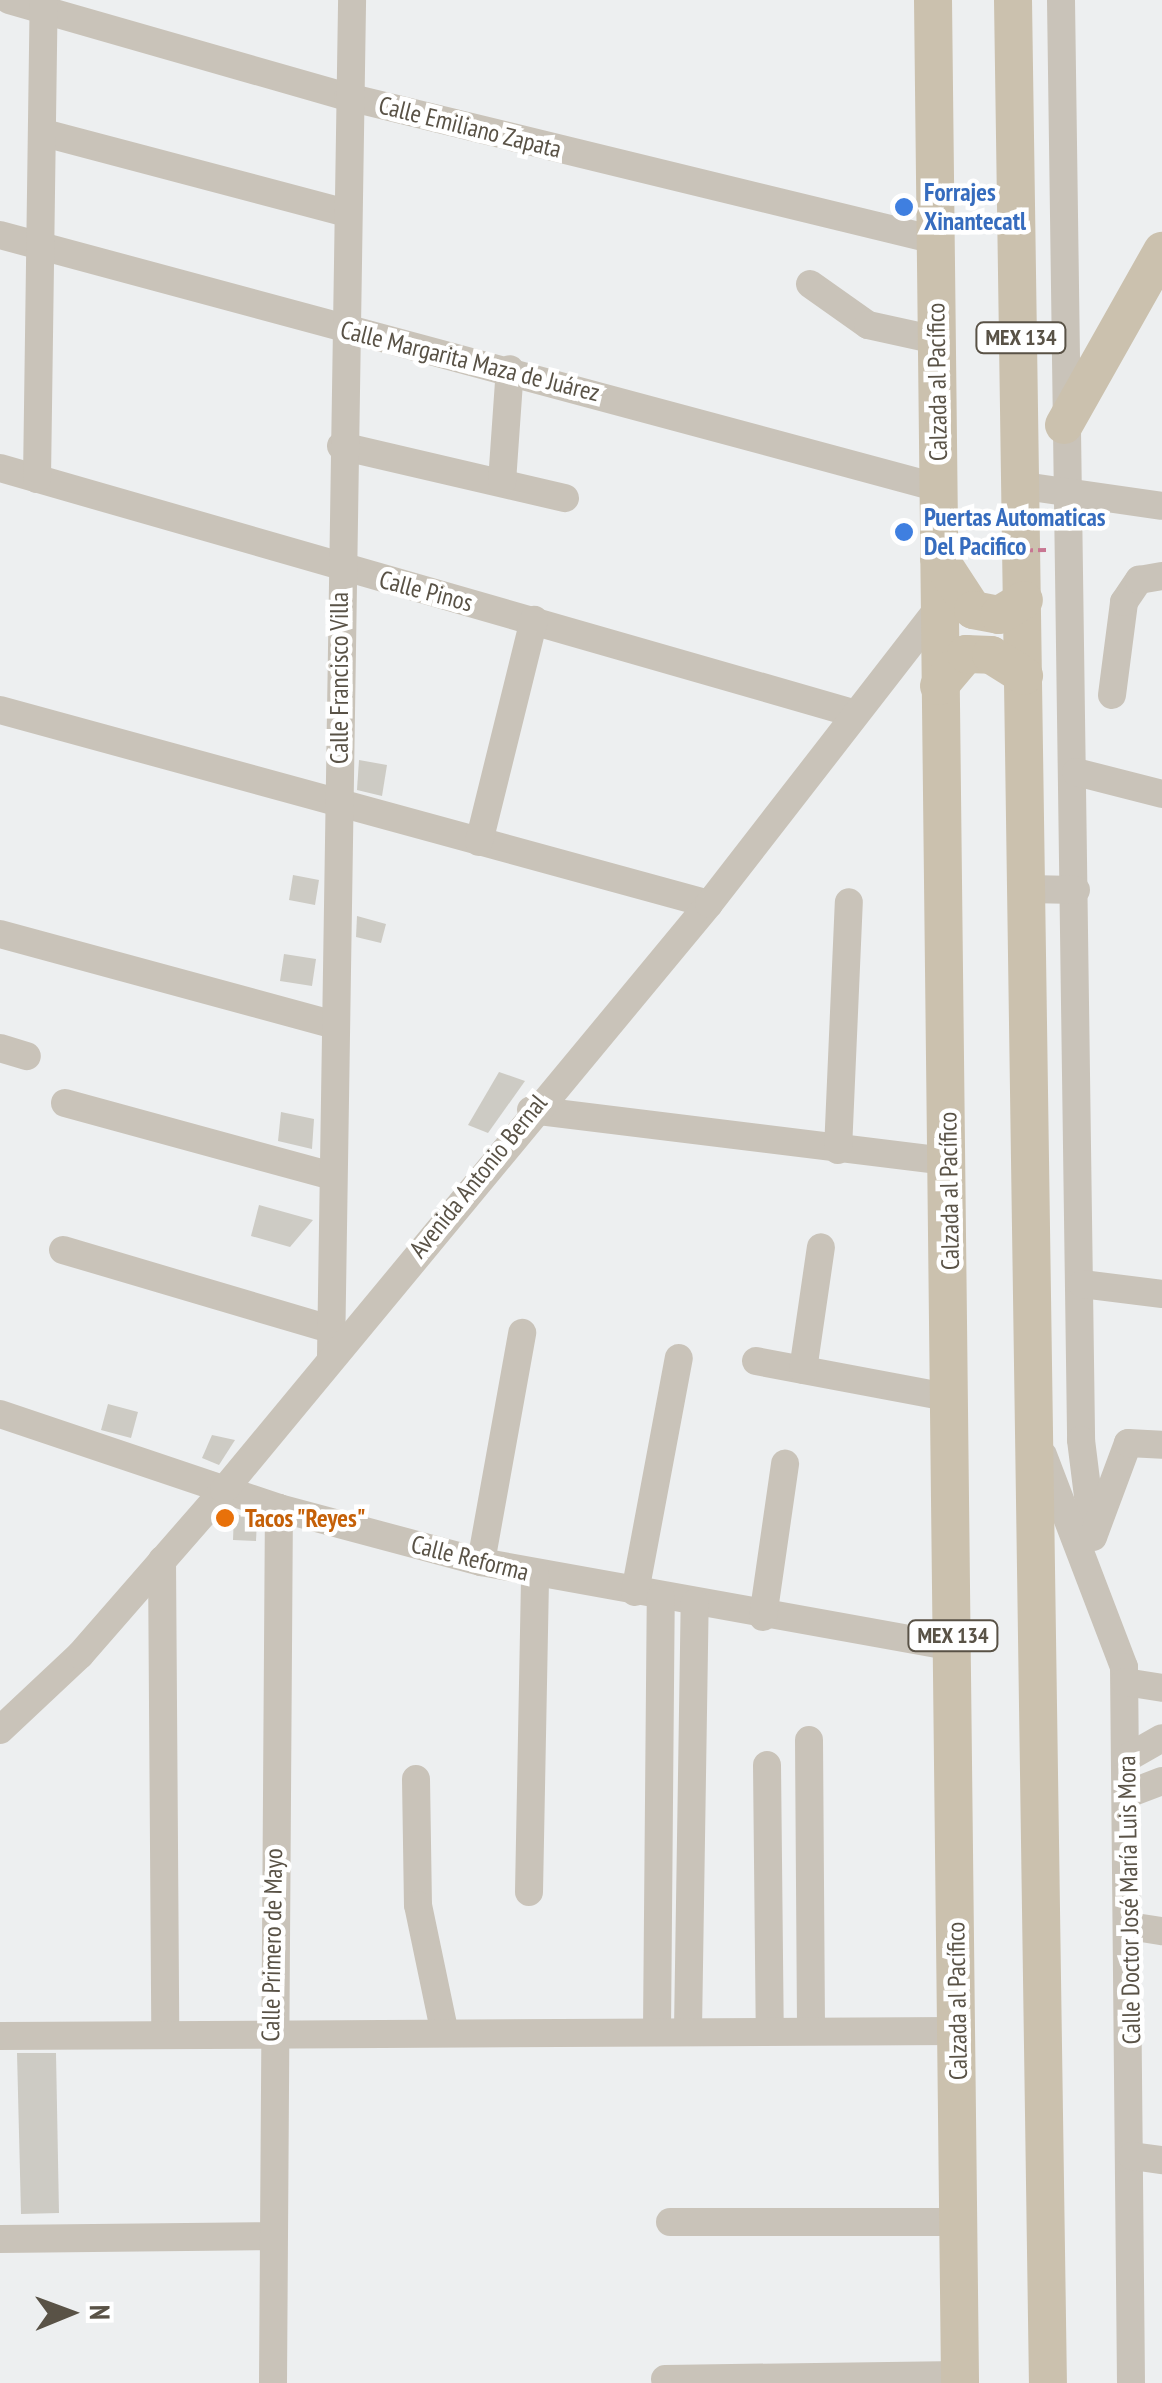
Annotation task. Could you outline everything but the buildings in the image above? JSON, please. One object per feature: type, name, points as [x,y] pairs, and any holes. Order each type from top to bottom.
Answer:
[{"type":"main road","name":"Calzada al Pacífico","points":[[933,0],[939,488],[929,554],[938,608],[949,1162],[960,2379]]},
{"type":"main road","name":"MEX 134","points":[[1013,1],[1024,486],[1048,2383]]},
{"type":"main road","points":[[1064,425],[1162,251]]},
{"type":"main road","points":[[929,554],[973,610],[1024,615]]},
{"type":"main road","points":[[938,686],[966,654],[991,655],[1024,676]]},
{"type":"street","name":"Calle Emiliano Zapata","points":[[9,0],[44,4],[348,97],[934,240]]},
{"type":"street","name":"Calle Francisco Villa","points":[[330,1343],[342,212],[352,0]]},
{"type":"street","points":[[1013,1],[1062,0],[1064,486],[1076,772],[1080,1440],[1093,1536]]},
{"type":"street","points":[[38,479],[44,4]]},
{"type":"street","points":[[44,133],[342,212]]},
{"type":"street","points":[[1017,138],[1062,136]]},
{"type":"street","name":"Calle Margarita Maza de Juárez","points":[[0,235],[939,488]]},
{"type":"street","points":[[810,284],[868,324],[936,340]]},
{"type":"street","points":[[502,482],[510,370]]},
{"type":"street","points":[[341,446],[566,498]]},
{"type":"street","name":"Calle Pinos","points":[[0,468],[853,714]]},
{"type":"street","points":[[1024,486],[1064,486],[1162,506]]},
{"type":"street","points":[[1112,695],[1113,660],[1124,602],[1139,580],[1162,576]]},
{"type":"street","name":"Avenida Antonio Bernal","points":[[0,1730],[224,1490],[330,1343],[710,904],[938,608]]},
{"type":"street","points":[[1024,615],[1070,628]]},
{"type":"street","points":[[479,842],[534,620]]},
{"type":"street","points":[[1071,658],[1113,660]]},
{"type":"street","points":[[0,710],[338,806],[710,904]]},
{"type":"street","points":[[1076,772],[1162,794]]},
{"type":"street","points":[[1028,889],[1076,890]]},
{"type":"street","points":[[838,1150],[849,902]]},
{"type":"street","points":[[0,934],[334,1025]]},
{"type":"street","points":[[65,1103],[331,1176]]},
{"type":"street","points":[[531,1110],[949,1162]]},
{"type":"street","points":[[1032,1134],[1079,1134]]},
{"type":"street","points":[[803,1370],[821,1247]]},
{"type":"street","points":[[63,1250],[330,1343]]},
{"type":"street","points":[[1082,1284],[1162,1294]]},
{"type":"street","points":[[481,1562],[522,1333]]},
{"type":"street","points":[[657,2030],[648,1595],[679,1358]]},
{"type":"street","points":[[756,1361],[952,1398]]},
{"type":"street","name":"Calle Reforma","points":[[0,1414],[279,1508],[481,1562],[695,1604],[953,1647]]},
{"type":"street","name":"Calle Doctor José María Luis Mora","points":[[1037,1433],[1125,1682],[1135,2382]]},
{"type":"street","points":[[1081,1565],[1128,1444],[1162,1445]]},
{"type":"street","points":[[763,1616],[785,1464]]},
{"type":"street","name":"Calle Primero de Mayo","points":[[273,2383],[270,2031],[279,1508]]},
{"type":"street","points":[[162,1560],[165,2033]]},
{"type":"street","points":[[528,1892],[535,1575]]},
{"type":"street","points":[[688,2030],[695,1604]]},
{"type":"street","points":[[1125,1682],[1162,1688]]},
{"type":"street","points":[[1127,1758],[1162,1738]]},
{"type":"street","points":[[809,1740],[812,2031]]},
{"type":"street","points":[[767,1765],[770,2031]]},
{"type":"street","points":[[416,1778],[418,1905],[444,2029]]},
{"type":"street","points":[[1128,1794],[1162,1781]]},
{"type":"street","points":[[1129,1926],[1162,1931]]},
{"type":"street","points":[[0,2036],[444,2029],[957,2031]]},
{"type":"street","points":[[1132,2156],[1162,2160]]},
{"type":"street","points":[[670,2222],[960,2222]]},
{"type":"street","points":[[0,2239],[272,2236]]},
{"type":"street","points":[[665,2378],[960,2379]]},
{"type":"path","points":[[929,554],[1047,550]]},
{"type":"place","name":"Forrajes Xinantecatl","points":[[904,207]]},
{"type":"place","name":"Puertas Automaticas Del Pacifico","points":[[904,532]]},
{"type":"place","name":"Tacos \"Reyes\"","points":[[225,1518]]}]
